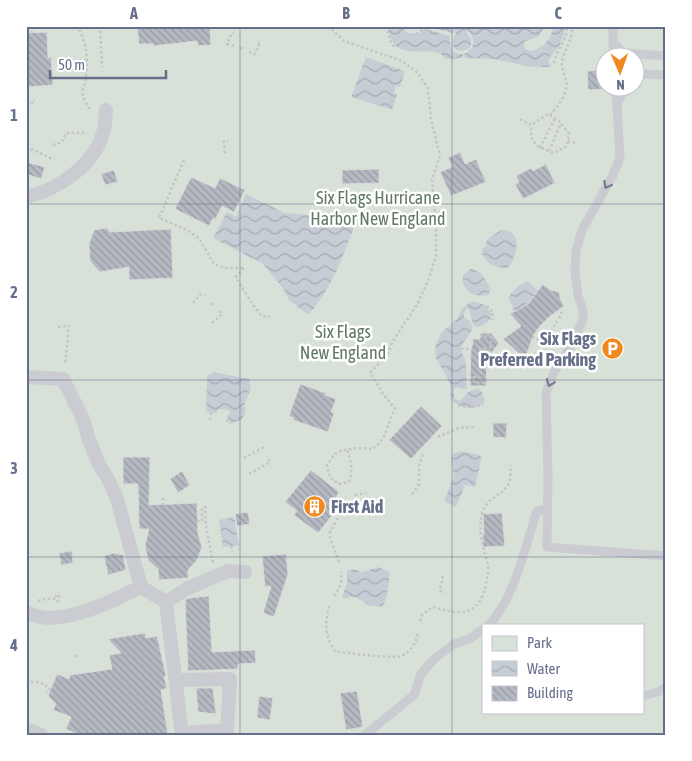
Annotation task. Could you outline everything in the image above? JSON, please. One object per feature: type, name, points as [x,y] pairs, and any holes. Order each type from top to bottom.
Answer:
[{"type":"street","points":[[26,197],[36,195],[73,176],[90,158],[100,143],[104,131],[106,110]]},
{"type":"street","points":[[26,378],[63,379],[83,419],[99,464],[117,499],[141,587],[166,602]]},
{"type":"street","points":[[166,602],[186,589],[228,571],[244,572]]},
{"type":"street","points":[[31,608],[48,618],[65,616],[101,606],[141,587]]},
{"type":"street","points":[[166,602],[177,680],[182,734],[227,730],[230,678],[177,680]]},
{"type":"street","points":[[26,729],[41,735]]},
{"type":"lane","points":[[613,26],[613,48]]},
{"type":"lane","points":[[613,41],[618,48]]},
{"type":"lane","points":[[644,55],[666,56]]},
{"type":"lane","points":[[644,74],[666,75]]},
{"type":"lane","points":[[617,98],[620,158],[613,175],[582,230],[576,251],[575,272],[578,296],[583,310],[583,320],[567,352],[554,372],[546,393],[548,478],[546,547],[666,556]]},
{"type":"lane","points":[[617,104],[620,98]]},
{"type":"lane","points":[[490,624],[503,608],[537,510],[547,509]]},
{"type":"lane","points":[[365,735],[414,695],[421,674],[435,658],[454,644],[471,638],[482,630]]},
{"type":"lane","points":[[644,696],[658,692],[666,687]]},
{"type":"path","points":[[32,26],[32,32]]},
{"type":"path","points":[[76,26],[83,35],[85,45],[86,78],[83,96],[92,112]]},
{"type":"path","points":[[100,26],[102,67]]},
{"type":"path","points":[[328,26],[344,41],[402,60],[419,74],[428,89],[431,120],[440,156],[432,180],[436,224],[436,256],[428,281],[417,305],[394,339],[387,355],[370,373],[383,394],[395,408],[383,439],[373,449],[346,450],[335,454],[327,465],[330,478],[339,484],[349,482],[352,473],[351,463],[346,450]]},
{"type":"path","points":[[386,26],[391,43],[396,48]]},
{"type":"path","points":[[416,34],[424,29],[425,26]]},
{"type":"path","points":[[554,63],[568,31],[568,26]]},
{"type":"path","points":[[531,125],[548,114],[550,115],[558,107],[565,93],[567,83],[561,64],[570,42],[572,26]]},
{"type":"path","points":[[234,33],[232,32],[227,44],[234,46]]},
{"type":"path","points":[[249,52],[255,54],[260,42],[258,42]]},
{"type":"path","points":[[400,77],[405,79]]},
{"type":"path","points":[[26,105],[34,103],[34,100]]},
{"type":"path","points":[[392,100],[396,102]]},
{"type":"path","points":[[531,125],[530,137],[538,147],[554,153],[561,150],[567,146],[568,134],[561,124],[550,115]]},
{"type":"path","points":[[540,148],[555,118]]},
{"type":"path","points":[[520,120],[531,125]]},
{"type":"path","points":[[549,151],[561,124]]},
{"type":"path","points":[[53,145],[62,142],[66,133],[84,134],[89,131]]},
{"type":"path","points":[[225,153],[224,141],[228,141]]},
{"type":"path","points":[[568,142],[578,144]]},
{"type":"path","points":[[26,148],[54,160]]},
{"type":"path","points":[[184,160],[159,218],[187,230],[199,238],[214,264],[224,268],[244,268],[236,277],[238,284],[249,297],[256,310],[261,315],[270,317]]},
{"type":"path","points":[[193,303],[201,294],[204,296]]},
{"type":"path","points":[[209,301],[212,305]]},
{"type":"path","points":[[487,306],[493,312],[492,320]]},
{"type":"path","points":[[212,324],[222,314],[219,310]]},
{"type":"path","points":[[532,337],[541,341],[546,340],[562,314],[560,310]]},
{"type":"path","points":[[58,327],[69,326],[63,379]]},
{"type":"path","points":[[480,335],[491,337],[490,356],[485,355],[479,355],[480,348],[484,349],[484,354],[485,360],[483,365],[486,365]]},
{"type":"path","points":[[461,348],[471,350]]},
{"type":"path","points":[[482,373],[480,373],[482,378]]},
{"type":"path","points":[[458,405],[472,408],[483,404]]},
{"type":"path","points":[[210,412],[210,420]]},
{"type":"path","points":[[226,421],[232,418]]},
{"type":"path","points":[[438,437],[458,428],[474,427]]},
{"type":"path","points":[[244,458],[264,447]]},
{"type":"path","points":[[412,494],[419,484],[419,466],[423,453]]},
{"type":"path","points":[[249,474],[270,462],[268,456]]},
{"type":"path","points":[[420,621],[422,615],[432,607],[452,612],[462,612],[471,610],[479,604],[486,591],[489,569],[482,547],[482,514],[486,503],[502,494],[507,487],[510,479],[510,465]]},
{"type":"path","points":[[355,495],[366,493]]},
{"type":"path","points":[[163,498],[163,504]]},
{"type":"path","points":[[340,562],[330,538],[330,532],[346,504]]},
{"type":"path","points":[[197,521],[202,521],[202,508],[205,508],[209,548],[216,577]]},
{"type":"path","points":[[230,546],[232,552]]},
{"type":"path","points":[[334,596],[339,590],[342,578],[341,572]]},
{"type":"path","points":[[443,576],[440,591],[445,592]]},
{"type":"path","points":[[31,608],[39,600],[56,599],[58,592],[59,599],[57,603],[40,603]]},
{"type":"path","points":[[329,606],[327,639],[334,651],[355,655],[402,656],[416,644],[418,632]]},
{"type":"path","points":[[76,655],[77,659]]},
{"type":"path","points":[[26,682],[37,682],[46,685],[50,689],[46,693]]},
{"type":"green space","name":"Six Flags New England","points":[[26,26],[666,26],[666,735],[26,735]]},
{"type":"water","points":[[388,26],[401,26],[406,32],[413,34],[419,34],[425,29],[450,36],[453,51],[463,54],[463,58],[446,59],[441,54],[435,52],[411,51],[398,48],[390,36]]},
{"type":"water","points":[[426,26],[545,26],[539,36],[524,42],[524,48],[530,51],[546,43],[551,35],[553,26],[565,26],[560,44],[550,58],[549,64],[551,67],[532,67],[494,59],[465,58],[464,54],[471,49],[473,43],[472,36],[467,30],[471,39],[471,46],[466,50],[456,50],[453,44],[456,34],[454,31],[452,33]]},
{"type":"water","points":[[366,57],[405,71],[400,87],[396,86],[394,93],[397,94],[392,110],[351,97]]},
{"type":"water","points":[[246,194],[285,213],[310,215],[329,213],[357,220],[331,282],[317,305],[308,315],[289,300],[282,287],[263,264],[213,238],[227,212],[236,217]]},
{"type":"water","points":[[502,230],[509,231],[513,235],[517,245],[514,257],[508,268],[490,264],[482,254],[482,249],[486,246],[486,242],[491,236]]},
{"type":"water","points":[[470,269],[481,274],[485,279],[491,289],[488,295],[473,294],[466,289],[463,275]]},
{"type":"water","points":[[528,281],[538,291],[544,292],[514,313],[508,297],[518,286]]},
{"type":"water","points":[[474,301],[485,305],[492,314],[487,323],[477,327],[473,324],[469,309],[466,309],[464,313],[464,318],[470,321],[473,328],[461,347],[466,363],[467,389],[456,387],[454,396],[460,401],[468,392],[478,388],[485,401],[477,406],[468,408],[458,405],[451,399],[450,383],[436,358],[435,347],[441,333],[456,320],[463,307]]},
{"type":"water","points":[[214,372],[249,379],[251,388],[244,406],[246,411],[242,419],[230,424],[227,415],[230,414],[229,410],[218,409],[216,413],[206,412],[207,376]]},
{"type":"water","points":[[462,451],[482,456],[475,487],[465,485],[456,507],[444,501],[454,476],[451,460],[453,454]]},
{"type":"water","points":[[234,517],[239,545],[223,547],[219,520]]},
{"type":"water","points":[[378,567],[390,572],[387,596],[383,606],[369,605],[354,597],[342,598],[347,582],[347,571],[354,569],[362,572]]},
{"type":"building","points":[[137,26],[156,26],[157,29],[180,26],[210,26],[211,45],[198,46],[197,41],[154,46],[153,44],[139,44]]},
{"type":"building","points":[[47,32],[48,58],[51,57],[53,85],[26,87],[26,33]]},
{"type":"building","points":[[587,71],[594,71],[594,90],[588,90]]},
{"type":"building","points":[[460,152],[465,164],[476,159],[486,182],[451,196],[440,172],[452,167],[448,158]]},
{"type":"building","points":[[26,162],[45,167],[41,179],[26,174]]},
{"type":"building","points":[[546,164],[555,183],[523,199],[515,184],[519,182],[516,176],[531,168],[533,171]]},
{"type":"building","points":[[379,169],[379,183],[342,184],[342,170]]},
{"type":"building","points":[[114,170],[118,182],[105,185],[101,174]]},
{"type":"building","points":[[191,177],[215,188],[220,178],[245,190],[234,212],[222,206],[215,220],[213,218],[209,226],[175,209]]},
{"type":"building","points":[[107,228],[110,232],[171,229],[173,278],[129,280],[129,267],[100,272],[90,261],[89,244],[94,230]]},
{"type":"building","points":[[543,284],[550,290],[559,292],[564,306],[540,326],[533,336],[525,359],[503,339],[521,326],[510,314],[528,304]]},
{"type":"building","points":[[481,333],[491,333],[499,343],[487,359],[486,386],[470,386],[471,347],[473,339],[480,339]]},
{"type":"building","points":[[300,384],[326,393],[325,395],[336,399],[331,412],[334,413],[328,432],[293,420],[294,418],[289,416]]},
{"type":"building","points":[[421,406],[442,426],[411,459],[389,440]]},
{"type":"building","points":[[493,423],[507,423],[506,438],[493,437]]},
{"type":"building","points":[[123,457],[150,457],[149,505],[197,503],[198,534],[202,547],[197,560],[188,570],[188,578],[159,580],[158,569],[148,560],[145,545],[149,529],[139,529],[138,484],[123,484]]},
{"type":"building","name":"First Aid","points":[[311,470],[339,492],[336,497],[343,502],[318,533],[294,515],[297,511],[285,502]]},
{"type":"building","points":[[182,471],[190,485],[178,493],[170,479]]},
{"type":"building","points":[[248,512],[250,524],[237,526],[235,514]]},
{"type":"building","points":[[502,513],[505,546],[483,547],[483,514]]},
{"type":"building","points":[[72,551],[73,563],[61,565],[59,553]]},
{"type":"building","points":[[113,553],[123,555],[126,570],[108,575],[104,556]]},
{"type":"building","points":[[286,554],[288,574],[274,617],[263,613],[271,586],[265,587],[262,556]]},
{"type":"building","points":[[209,596],[212,652],[255,650],[256,663],[238,664],[238,669],[188,671],[185,600]]},
{"type":"building","points":[[145,633],[146,638],[157,636],[165,671],[166,676],[164,676],[167,688],[161,690],[168,735],[79,735],[66,729],[71,717],[53,710],[56,704],[48,696],[57,674],[69,679],[70,675],[112,669],[109,655],[121,653],[108,639]]},
{"type":"building","points":[[196,688],[213,688],[216,714],[198,712]]},
{"type":"building","points":[[357,691],[363,727],[346,730],[340,693]]},
{"type":"building","points":[[259,696],[273,698],[270,720],[257,718]]},
{"type":"place","name":"Six Flags Preferred Parking","points":[[612,349]]},
{"type":"place","name":"First Aid","points":[[315,507]]},
{"type":"park label","name":"Six Flags Hurricane Harbor New England","points":[[378,208]]}]
